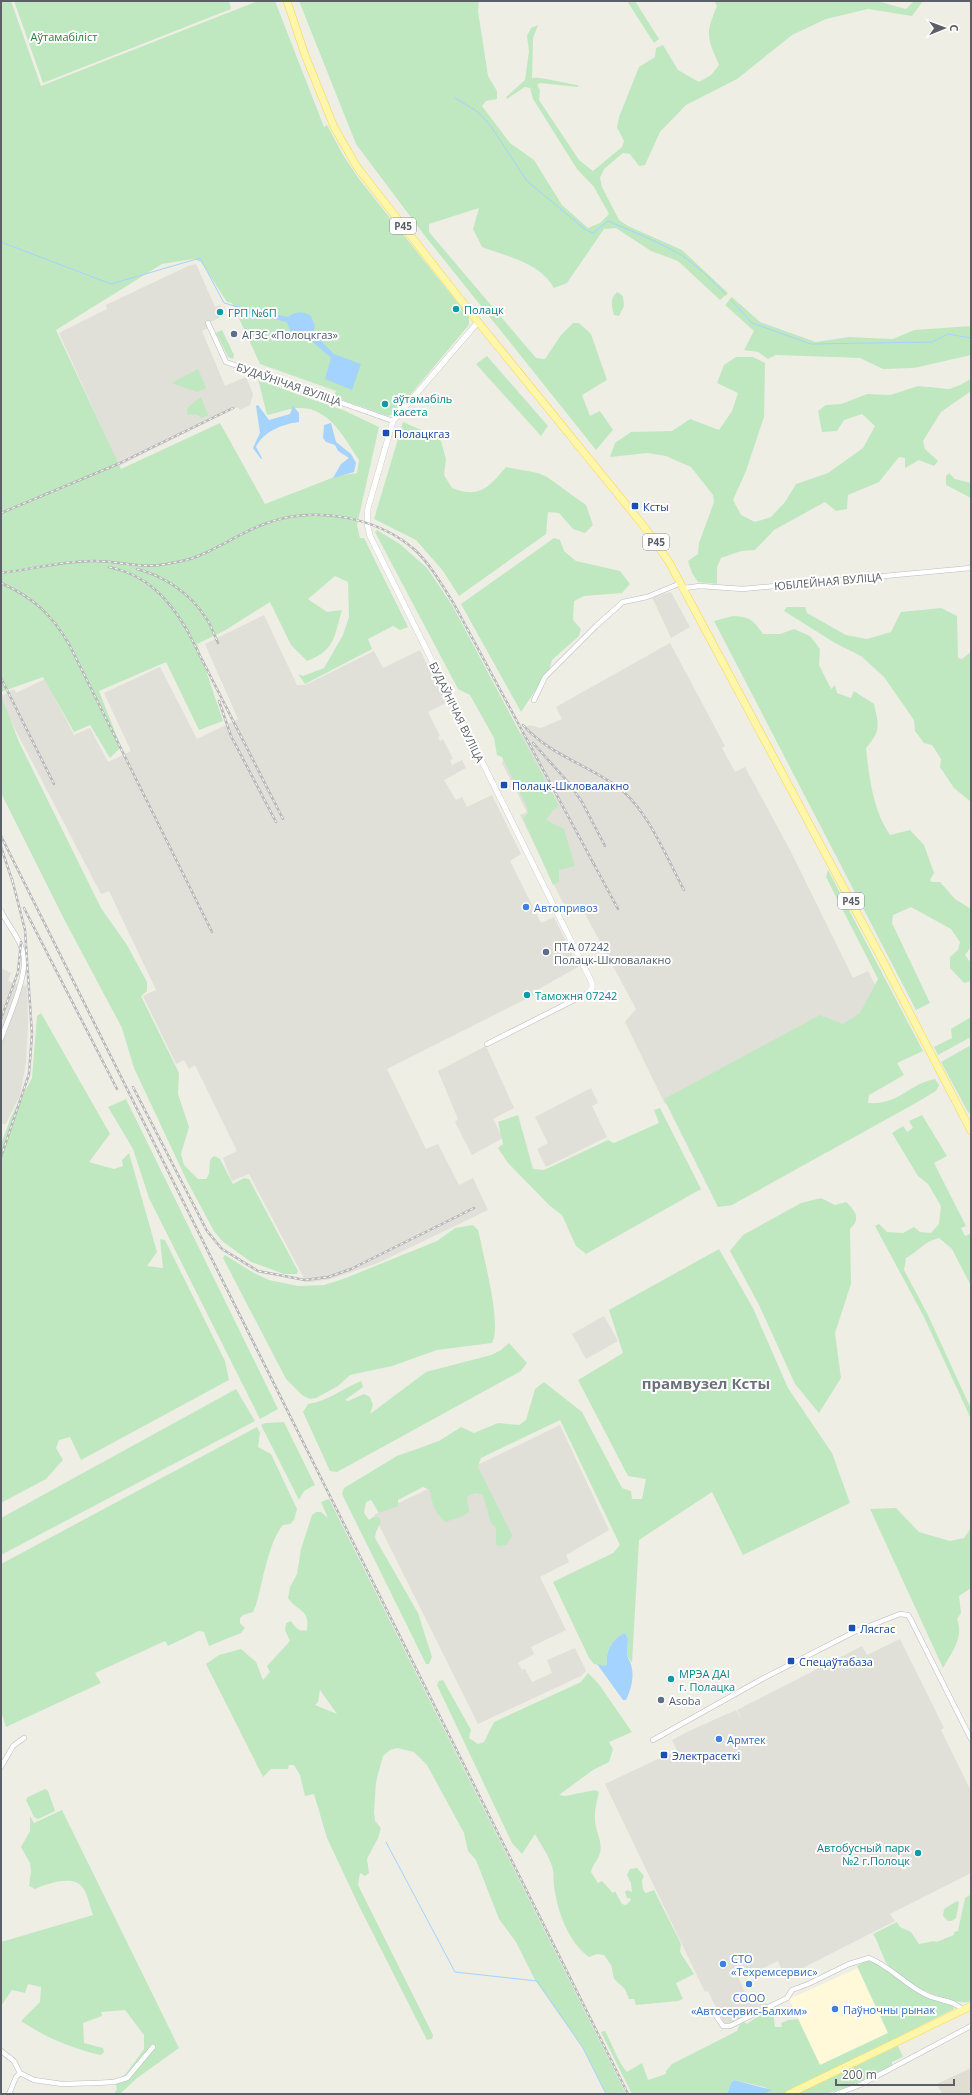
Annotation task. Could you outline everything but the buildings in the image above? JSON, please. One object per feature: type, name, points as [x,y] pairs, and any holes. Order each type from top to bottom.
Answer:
[{"type":"main road","name":"Р45","points":[[287,1],[305,55],[334,127],[347,152],[369,183],[478,322],[646,529],[682,586],[730,672],[971,1131]]},
{"type":"main road","points":[[789,2094],[971,2006]]},
{"type":"street","name":"БУДАЎНІЧАЯ ВУЛІЦА","points":[[478,322],[393,421],[368,508],[367,522],[370,536],[592,983],[592,988],[588,993]]},
{"type":"street","name":"БУДАЎНІЧАЯ ВУЛІЦА","points":[[208,323],[226,362],[393,421]]},
{"type":"street","name":"ЮБІЛЕЙНАЯ ВУЛІЦА","points":[[534,700],[545,677],[596,626],[623,602],[648,597],[682,586],[743,589],[971,568]]},
{"type":"street","points":[[1,910],[2,918],[14,932],[24,958],[19,985],[1,1039]]},
{"type":"street","points":[[487,1044],[588,993]]},
{"type":"street","points":[[653,1740],[727,1698],[854,1632],[894,1615],[900,1614],[908,1615],[971,1740]]},
{"type":"street","points":[[1,1767],[13,1746],[24,1738]]},
{"type":"street","points":[[703,2011],[714,2013],[723,2026],[730,2026],[786,1998],[792,1990],[849,1964],[869,1958],[886,1966],[919,1991],[930,1996],[949,2001],[963,2010]]},
{"type":"street","points":[[836,2094],[860,2085],[971,2026]]},
{"type":"street","points":[[1,2051],[14,2062],[20,2073],[39,2082],[62,2084],[114,2082],[126,2078],[153,2047]]},
{"type":"street","points":[[9,2094],[16,2077],[20,2073]]},
{"type":"shaded area","points":[[196,264],[215,307],[220,305],[225,315],[206,324],[208,328],[202,331],[225,386],[246,377],[253,394],[250,405],[240,410],[238,407],[119,466],[59,333],[107,309],[106,305],[188,266]]},
{"type":"shaded area","points":[[671,592],[690,627],[671,638],[652,597]]},
{"type":"shaded area","points":[[264,615],[297,685],[305,685],[374,651],[383,668],[420,650],[446,703],[428,712],[440,736],[438,737],[440,741],[443,739],[453,759],[450,760],[452,765],[462,760],[466,768],[444,780],[456,800],[462,797],[467,807],[492,795],[521,854],[510,861],[541,923],[554,917],[578,967],[535,991],[536,994],[387,1069],[426,1149],[438,1144],[459,1185],[473,1178],[488,1210],[378,1263],[331,1279],[311,1282],[306,1282],[249,1174],[232,1181],[223,1158],[237,1151],[195,1065],[189,1069],[184,1060],[176,1064],[143,996],[156,990],[109,891],[101,894],[1,702],[1,696],[14,689],[16,693],[45,679],[74,735],[90,728],[108,762],[131,751],[104,693],[160,667],[197,739],[238,719],[205,644]]},
{"type":"shaded area","points":[[670,643],[725,746],[722,748],[735,772],[745,767],[790,850],[853,978],[868,971],[896,1025],[845,1053],[820,1019],[665,1104],[625,1022],[636,1009],[583,910],[563,903],[520,815],[527,812],[502,763],[517,737],[529,725],[541,728],[562,719],[556,707]]},
{"type":"shaded area","points":[[1,968],[11,973],[8,981],[22,986],[27,985],[28,1025],[26,1063],[20,1095],[6,1124],[1,1124]]},
{"type":"shaded area","points":[[486,1046],[514,1108],[493,1119],[503,1138],[472,1155],[455,1122],[458,1119],[438,1071]]},
{"type":"shaded area","points":[[591,1088],[598,1103],[592,1106],[607,1137],[546,1167],[537,1149],[548,1143],[535,1117]]},
{"type":"shaded area","points":[[604,1316],[618,1341],[586,1359],[572,1334]]},
{"type":"shaded area","points":[[560,1425],[609,1530],[566,1555],[569,1562],[540,1577],[566,1630],[531,1647],[534,1654],[518,1663],[522,1670],[525,1669],[532,1682],[552,1673],[547,1660],[575,1648],[586,1671],[581,1676],[478,1724],[374,1515]]},
{"type":"shaded area","points":[[900,1639],[944,1728],[941,1730],[971,1791],[971,1873],[890,1914],[895,1921],[785,1977],[778,1961],[739,1979],[750,2004],[763,1998],[767,2005],[728,2024],[724,2023],[708,1991],[705,1992],[605,1784],[677,1750],[672,1740],[689,1731],[736,1710],[743,1722],[737,1710],[862,1646],[867,1655]]},
{"type":"shaded area","name":"Паўночны рынак","points":[[858,1968],[888,2033],[820,2065],[789,1999]]},
{"type":"shaded area","points":[[971,2068],[971,2094],[942,2094],[937,2084]]},
{"type":"green space","points":[[1,1],[11,1],[41,86],[258,1],[275,1],[324,127],[327,125],[343,155],[359,179],[469,317],[469,325],[395,413],[388,416],[334,397],[336,391],[260,364],[232,303],[227,302],[201,262],[193,259],[162,264],[56,330],[121,469],[220,423],[265,504],[337,476],[357,473],[359,460],[341,433],[327,418],[318,412],[297,408],[267,415],[258,379],[343,410],[379,427],[357,525],[360,538],[364,538],[408,627],[400,630],[393,626],[368,639],[372,649],[305,684],[298,674],[303,676],[324,668],[343,635],[349,617],[348,582],[335,576],[308,599],[327,612],[342,610],[335,635],[329,647],[317,657],[307,661],[291,645],[270,602],[224,631],[197,644],[223,721],[199,730],[166,662],[99,691],[121,747],[110,758],[90,725],[74,732],[43,677],[1,692]]},
{"type":"green space","name":"Аўтамабіліст","points":[[14,1],[229,1],[231,9],[43,83]]},
{"type":"green space","points":[[299,1],[479,1],[478,11],[488,76],[497,91],[497,99],[486,101],[482,106],[510,143],[534,160],[562,205],[588,228],[600,223],[609,214],[594,187],[577,169],[533,99],[530,88],[525,87],[507,99],[506,97],[525,80],[529,51],[527,36],[531,28],[538,25],[533,38],[532,78],[541,78],[578,85],[578,87],[540,83],[537,85],[540,90],[539,100],[579,160],[593,171],[622,147],[624,141],[617,127],[619,117],[639,67],[655,57],[656,48],[663,45],[678,70],[699,82],[711,75],[719,65],[709,36],[709,30],[717,6],[714,1],[877,1],[906,9],[914,1],[923,1],[912,16],[868,9],[826,19],[792,35],[737,79],[686,105],[660,132],[645,165],[639,166],[630,154],[623,153],[604,169],[600,178],[602,187],[619,220],[628,226],[682,250],[728,293],[720,300],[678,261],[651,251],[616,228],[604,229],[567,283],[554,288],[548,279],[531,266],[482,247],[473,229],[479,208],[429,224],[429,232],[536,358],[545,359],[561,335],[573,323],[579,323],[591,334],[607,380],[582,395],[590,416],[600,411],[613,430],[596,450],[425,236],[356,144]]},
{"type":"green space","points":[[627,1],[635,1],[659,39],[654,43]]},
{"type":"green space","points":[[617,292],[623,296],[624,306],[619,316],[614,315],[612,306],[613,297]]},
{"type":"green space","points":[[732,297],[760,322],[816,342],[849,337],[893,339],[914,330],[971,326],[971,355],[914,368],[883,369],[860,358],[776,355],[768,359],[758,352],[744,350],[754,331],[725,305]]},
{"type":"green space","points":[[222,330],[234,355],[233,359],[228,357],[216,333]]},
{"type":"green space","points":[[487,356],[548,426],[541,436],[476,364]]},
{"type":"green space","points":[[736,357],[753,357],[765,363],[764,417],[746,471],[733,500],[741,515],[755,522],[771,517],[785,502],[796,484],[828,473],[863,448],[875,426],[862,414],[844,420],[837,431],[822,432],[818,411],[826,405],[841,404],[867,394],[890,395],[918,386],[949,389],[971,379],[971,391],[941,412],[923,441],[925,449],[938,461],[934,466],[919,460],[905,468],[905,458],[899,457],[879,482],[848,495],[847,509],[836,511],[825,502],[774,530],[755,550],[741,551],[721,558],[717,567],[717,584],[698,582],[692,573],[688,561],[698,554],[699,543],[714,502],[713,495],[691,467],[666,456],[648,453],[610,457],[615,443],[631,432],[672,431],[690,419],[719,430],[732,411],[738,393],[717,383],[724,365]]},
{"type":"green space","points":[[198,369],[206,388],[197,392],[171,383]]},
{"type":"green space","points":[[201,397],[208,415],[202,418],[196,414],[187,415],[188,407]]},
{"type":"green space","points":[[403,422],[428,433],[441,441],[446,459],[444,475],[452,488],[470,492],[483,489],[489,485],[506,467],[538,473],[547,477],[586,505],[593,525],[585,533],[573,529],[559,513],[548,512],[546,534],[459,596],[443,571],[416,540],[374,519]]},
{"type":"green space","points":[[949,473],[955,479],[971,483],[971,498],[946,485],[946,476]]},
{"type":"green space","points":[[377,530],[400,544],[427,568],[452,605],[559,806],[552,811],[546,820],[564,829],[575,866],[559,870],[559,882],[553,885],[523,818],[528,813],[527,807],[502,757],[497,755],[494,738],[470,695],[458,689],[375,532]]},
{"type":"green space","points":[[554,538],[560,540],[564,551],[576,561],[620,571],[630,584],[622,593],[584,596],[574,601],[573,620],[581,629],[579,636],[552,660],[549,670],[521,712],[461,604]]},
{"type":"green space","points":[[787,607],[805,607],[807,613],[846,635],[867,639],[891,632],[901,612],[941,608],[957,616],[958,658],[962,659],[971,652],[971,802],[954,788],[940,767],[941,759],[932,745],[924,743],[915,731],[914,720],[884,677],[861,656],[835,643],[784,611]]},
{"type":"green space","points":[[733,616],[748,618],[757,625],[763,634],[780,634],[794,629],[810,636],[820,649],[819,665],[831,689],[835,685],[837,693],[851,698],[854,691],[874,704],[878,728],[871,742],[866,748],[870,782],[876,804],[884,826],[890,835],[910,830],[924,845],[934,873],[930,880],[932,882],[940,882],[955,899],[971,909],[971,947],[965,955],[971,963],[971,981],[964,983],[950,968],[950,957],[958,950],[960,942],[951,929],[911,907],[893,915],[892,923],[930,1003],[916,1010],[714,621]]},
{"type":"green space","points":[[1,695],[19,742],[101,908],[127,945],[147,982],[147,991],[141,996],[179,1073],[178,1094],[189,1127],[181,1154],[184,1165],[198,1179],[206,1179],[209,1174],[210,1160],[214,1156],[220,1159],[233,1184],[244,1178],[249,1179],[298,1271],[297,1274],[284,1274],[251,1262],[222,1241],[214,1231],[188,1183],[134,1068],[122,1028],[64,919],[1,793]]},
{"type":"green space","points":[[828,870],[923,1051],[897,1063],[904,1075],[869,1095],[868,1103],[888,1101],[918,1085],[935,1079],[939,1085],[936,1091],[914,1104],[732,1205],[718,1207],[664,1099],[820,1015],[843,1024],[860,1013],[878,979],[826,877]]},
{"type":"green space","points":[[41,1013],[110,1134],[89,1162],[114,1169],[123,1166],[122,1160],[129,1153],[157,1252],[147,1266],[163,1268],[160,1239],[165,1240],[225,1361],[229,1380],[81,1460],[70,1437],[59,1440],[56,1448],[63,1460],[46,1479],[1,1503],[1,1144],[11,1117],[32,1078],[37,1016]]},
{"type":"green space","points":[[971,1017],[971,1037],[938,1055],[934,1047],[952,1038],[951,1029]]},
{"type":"green space","points":[[971,1045],[971,1114],[968,1112],[941,1062]]},
{"type":"green space","points":[[126,1099],[278,1409],[260,1419],[149,1198],[133,1149],[108,1107]]},
{"type":"green space","points":[[660,1108],[701,1189],[586,1254],[576,1246],[562,1215],[550,1206],[508,1163],[498,1148],[503,1144],[498,1122],[518,1115],[533,1169],[544,1170],[608,1140],[614,1143],[659,1123],[654,1110]]},
{"type":"green space","points":[[922,1115],[947,1156],[934,1163],[966,1226],[961,1228],[965,1236],[970,1234],[971,1236],[971,1286],[952,1249],[939,1238],[928,1242],[906,1258],[904,1270],[928,1315],[971,1409],[971,1419],[924,1317],[875,1226],[879,1224],[887,1232],[903,1233],[914,1227],[920,1232],[931,1233],[939,1224],[941,1206],[928,1184],[918,1176],[892,1133],[903,1126],[907,1132],[913,1128],[909,1121]]},
{"type":"green space","points":[[821,1198],[835,1205],[846,1202],[855,1212],[856,1218],[850,1229],[851,1284],[835,1333],[841,1378],[819,1413],[795,1384],[759,1305],[730,1251],[743,1235],[801,1203]]},
{"type":"green space","points":[[473,1225],[478,1230],[494,1308],[495,1334],[492,1343],[437,1350],[392,1366],[350,1375],[338,1386],[316,1398],[310,1399],[302,1395],[286,1379],[223,1258],[225,1255],[252,1272],[269,1280],[298,1286],[324,1285],[343,1279],[437,1241],[455,1228]]},
{"type":"green space","points":[[719,1249],[753,1308],[788,1388],[832,1453],[850,1503],[743,1555],[712,1492],[639,1540],[632,1663],[627,1656],[628,1638],[625,1633],[614,1641],[607,1655],[607,1664],[605,1666],[594,1664],[589,1658],[553,1582],[613,1553],[620,1545],[560,1420],[481,1458],[478,1467],[512,1535],[507,1545],[496,1545],[496,1528],[491,1523],[483,1495],[475,1493],[467,1497],[469,1512],[463,1516],[445,1522],[434,1508],[430,1490],[423,1487],[398,1500],[398,1506],[379,1513],[371,1500],[366,1502],[364,1513],[369,1520],[373,1517],[378,1517],[381,1521],[375,1538],[418,1613],[432,1657],[429,1664],[426,1664],[342,1494],[344,1488],[397,1456],[439,1441],[461,1427],[474,1433],[498,1423],[519,1425],[526,1420],[535,1389],[544,1382],[582,1412],[622,1488],[631,1491],[632,1499],[642,1499],[646,1479],[628,1476],[578,1380],[623,1353],[609,1310]]},
{"type":"green space","points":[[509,1343],[527,1363],[521,1371],[337,1472],[330,1471],[303,1412],[308,1404],[329,1398],[361,1381],[363,1387],[345,1400],[348,1401],[364,1394],[370,1397],[373,1405],[370,1414],[426,1372],[491,1355],[501,1350]]},
{"type":"green space","points":[[236,1389],[255,1421],[1,1555],[1,1518]]},
{"type":"green space","points":[[284,1422],[315,1485],[304,1491],[299,1500],[261,1425],[265,1423]]},
{"type":"green space","points":[[257,1427],[260,1433],[258,1447],[271,1454],[297,1509],[294,1520],[290,1524],[283,1525],[273,1542],[253,1612],[243,1615],[240,1618],[240,1623],[245,1628],[241,1633],[209,1646],[204,1632],[199,1631],[168,1646],[165,1641],[95,1673],[101,1683],[6,1727],[1,1711],[1,1564]]},
{"type":"green space","points":[[329,1499],[626,2094],[606,2094],[583,2048],[535,1980],[516,1942],[499,1919],[476,1860],[468,1851],[464,1833],[427,1765],[414,1752],[397,1748],[390,1750],[383,1756],[376,1782],[374,1812],[375,1821],[381,1828],[378,1838],[367,1859],[369,1873],[365,1876],[360,1873],[358,1885],[433,2035],[432,2039],[427,2040],[358,1904],[327,1838],[314,1794],[305,1796],[300,1775],[294,1765],[289,1765],[288,1769],[271,1769],[263,1777],[206,1664],[219,1655],[241,1649],[256,1662],[263,1680],[270,1672],[267,1666],[290,1641],[285,1630],[286,1623],[291,1621],[298,1629],[307,1630],[307,1618],[305,1614],[288,1598],[290,1587],[297,1574],[301,1549],[312,1515],[316,1512],[321,1512],[328,1518],[321,1502]],"holes":[[[320,1690],[337,1714],[315,1705],[318,1702]]]},
{"type":"green space","points":[[896,1508],[919,1532],[950,1541],[964,1538],[971,1528],[971,1588],[959,1596],[961,1613],[957,1619],[959,1626],[958,1639],[943,1668],[870,1509]]},
{"type":"green space","points":[[588,1673],[598,1683],[632,1732],[609,1742],[613,1749],[609,1762],[593,1770],[559,1795],[565,1796],[595,1790],[599,1792],[596,1806],[595,1824],[601,1849],[591,1872],[598,1883],[602,1881],[613,1893],[615,1891],[622,1904],[626,1905],[631,1900],[630,1898],[627,1898],[625,1892],[627,1890],[632,1892],[631,1883],[627,1875],[630,1869],[637,1868],[644,1876],[642,1880],[643,1890],[646,1893],[654,1890],[681,1944],[680,1952],[694,1974],[676,1983],[683,1999],[678,2001],[636,2005],[634,1999],[629,1999],[625,1989],[614,1979],[611,1965],[604,1955],[597,1954],[589,1957],[575,1943],[569,1934],[561,1915],[554,1884],[552,1865],[548,1856],[535,1834],[522,1854],[512,1843],[437,1685],[439,1681],[443,1680],[471,1730],[469,1738],[478,1744],[484,1742],[494,1722],[581,1682]]},
{"type":"green space","points":[[45,1789],[48,1791],[55,1811],[38,1819],[34,1817],[26,1800],[28,1797]]},
{"type":"green space","points":[[62,1810],[179,2048],[137,2078],[120,2094],[114,2094],[117,2089],[115,2080],[125,2075],[144,2049],[144,2035],[125,2010],[101,2012],[102,2016],[83,2023],[84,2043],[103,2048],[104,2052],[101,2055],[80,2050],[60,2042],[40,2033],[21,2021],[40,2002],[41,1987],[28,1984],[25,1993],[12,1990],[1,2006],[1,1942],[93,1915],[86,1894],[79,1884],[60,1881],[35,1889],[29,1886],[31,1871],[30,1863],[21,1847],[30,1831],[30,1816],[34,1823]]},
{"type":"green space","points":[[971,1894],[971,2001],[952,2001],[927,1992],[903,1978],[888,1965],[873,1934],[897,1922],[900,1927],[911,1932],[919,1944],[934,1941],[936,1942],[954,1935],[954,1932],[958,1931],[965,1898]]},
{"type":"green space","points":[[957,1901],[959,1903],[956,1918],[952,1921],[948,1921],[943,1916],[944,1909]]},
{"type":"green space","points":[[869,1959],[929,1998],[953,2006],[954,2009],[783,2094],[763,2094],[771,2090],[734,2080],[731,2083],[727,2094],[632,2094],[601,2032],[605,2031],[618,2058],[627,2072],[642,2063],[648,2080],[666,2074],[666,2071],[672,2064],[737,2031],[740,2024],[744,2022],[747,2024],[768,2011],[773,2013],[775,2027],[782,2027],[781,2023],[788,2020],[798,2019],[820,2065],[888,2033],[857,1966]]},
{"type":"green space","points":[[898,2046],[903,2057],[892,2062],[892,2065],[867,2078],[842,2089],[825,2094],[797,2094]]},
{"type":"water","points":[[242,307],[288,317],[300,312],[311,316],[315,326],[313,333],[334,354],[361,364],[352,390],[325,379],[331,358],[307,337],[294,337],[291,334],[287,322],[241,312]]},
{"type":"water","points":[[258,405],[269,420],[290,414],[293,406],[299,413],[299,422],[280,427],[263,437],[256,447],[262,458],[261,459],[253,448],[260,433],[256,406]]},
{"type":"water","points":[[331,423],[336,442],[351,454],[356,463],[354,472],[333,478],[341,464],[349,458],[338,451],[335,445],[326,442],[323,438],[324,425]]},
{"type":"water","points":[[625,1633],[628,1638],[627,1656],[632,1667],[632,1683],[626,1700],[623,1700],[597,1664],[605,1666],[607,1664],[607,1655],[611,1646],[617,1638]]},
{"type":"water","points":[[734,2080],[772,2090],[763,2094],[727,2094],[731,2083]]},
{"type":"waterway","points":[[455,98],[478,112],[490,125],[527,181],[586,230],[593,233],[608,221],[651,240],[676,252],[696,266],[726,295]]},
{"type":"waterway","points":[[1,242],[111,284],[200,258],[224,303],[242,308]]},
{"type":"waterway","points":[[730,299],[752,323],[811,344],[932,342],[948,334],[971,338]]},
{"type":"waterway","points":[[386,1842],[455,1972],[537,1981],[583,2048],[606,2094]]},
{"type":"railway","points":[[1,513],[118,464],[233,408]]},
{"type":"railway","points":[[1,573],[82,561],[103,561],[148,566],[180,561],[202,554],[267,523],[305,515],[344,517],[364,522],[399,538],[415,550],[426,562],[454,604],[618,909]]},
{"type":"railway","points":[[109,567],[135,576],[145,582],[164,598],[180,618],[283,819]]},
{"type":"railway","points":[[137,569],[157,576],[184,593],[200,609],[211,627],[218,643]]},
{"type":"railway","points":[[1,583],[23,595],[41,608],[48,615],[69,644],[212,932]]},
{"type":"railway","points":[[1,678],[54,784]]},
{"type":"railway","points":[[219,701],[231,736],[276,822]]},
{"type":"railway","points":[[523,725],[543,743],[601,776],[624,792],[635,804],[654,831],[684,890]]},
{"type":"railway","points":[[533,743],[568,782],[582,802],[605,846]]},
{"type":"railway","points":[[1,836],[628,2094]]},
{"type":"railway","points":[[1,847],[13,883]]},
{"type":"railway","points":[[1,1157],[29,1074],[32,1034],[25,930],[12,879]]},
{"type":"railway","points":[[24,908],[117,1089]]},
{"type":"railway","points":[[1,1019],[18,972],[21,942]]},
{"type":"railway","points":[[133,1087],[207,1231],[222,1249],[258,1271],[305,1280],[328,1277],[351,1269],[474,1208]]},
{"type":"place","name":"Полацк","points":[[456,309]]},
{"type":"place","name":"ГРП №6П","points":[[220,312]]},
{"type":"place","name":"АГЗС «Полоцкгаз»","points":[[234,334]]},
{"type":"place","name":"аўтамабіль касета","points":[[385,404]]},
{"type":"place","name":"Полацкгаз","points":[[386,433]]},
{"type":"place","name":"Ксты","points":[[635,506]]},
{"type":"place","name":"Полацк-Шкловалакно","points":[[504,785]]},
{"type":"place","name":"Автопривоз","points":[[526,907]]},
{"type":"place","name":"ПТА 07242 Полацк-Шкловалакно","points":[[546,952]]},
{"type":"place","name":"Таможня 07242","points":[[527,995]]},
{"type":"place","name":"Лясгас","points":[[852,1628]]},
{"type":"place","name":"Спецаўтабаза","points":[[791,1661]]},
{"type":"place","name":"МРЭА ДАІ г. Полацка","points":[[671,1679]]},
{"type":"place","name":"Asoba","points":[[661,1700]]},
{"type":"place","name":"Армтек","points":[[719,1739]]},
{"type":"place","name":"Электрасеткі","points":[[664,1755]]},
{"type":"place","name":"Автобусный парк №2 г.Полоцк","points":[[918,1853]]},
{"type":"place","name":"СТО «Техремсервис»","points":[[723,1964]]},
{"type":"place","name":"СООО «Автосервис-Балхим»","points":[[749,1984]]},
{"type":"place","name":"Паўночны рынак","points":[[835,2009]]},
{"type":"district","name":"прамвузел Ксты","points":[[706,1383]]}]
